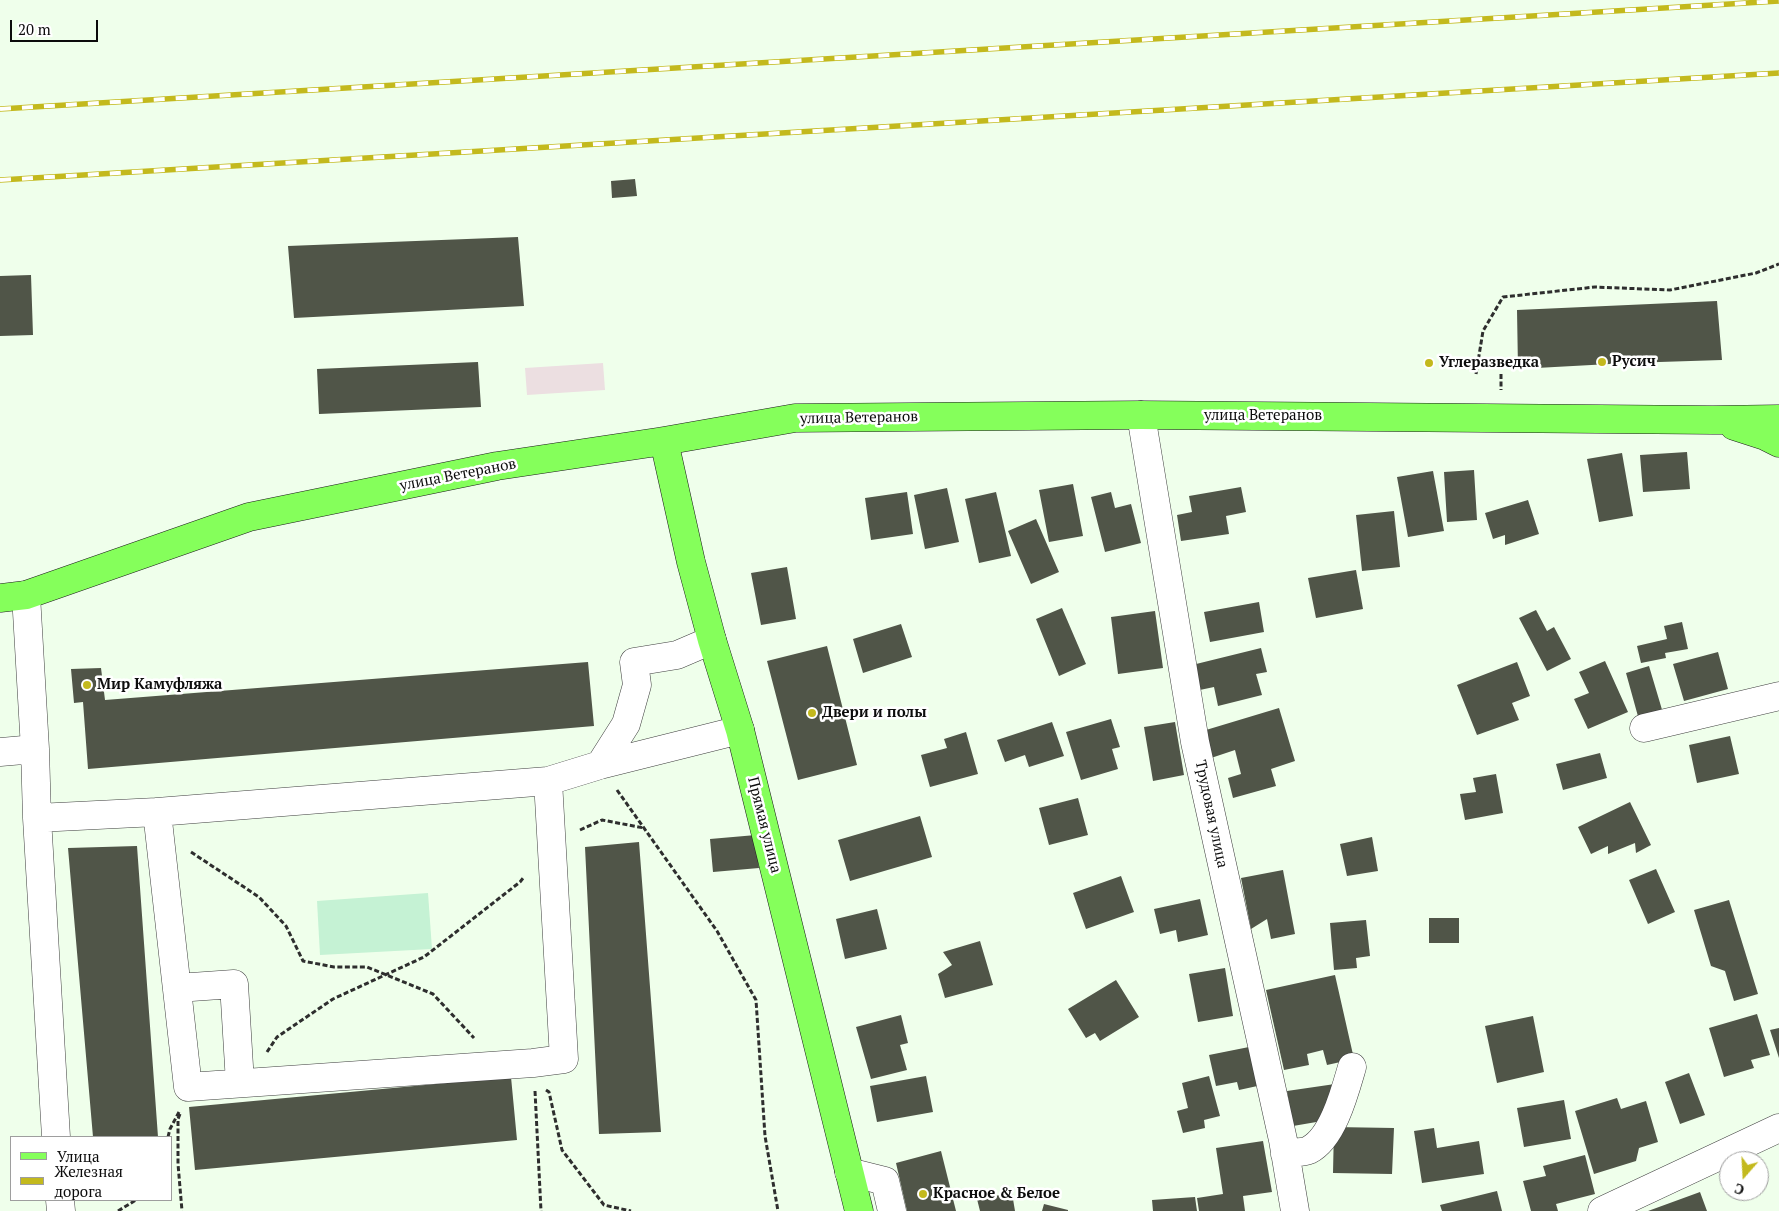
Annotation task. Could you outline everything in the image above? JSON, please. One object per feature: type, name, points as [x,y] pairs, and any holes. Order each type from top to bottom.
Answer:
[{"type":"main road","name":"улица Ветеранов","points":[[13,597],[249,517],[497,466],[664,441],[795,418],[1141,415],[1779,419]]},
{"type":"main road","points":[[1713,420],[1765,436],[1779,443]]},
{"type":"main road","name":"Прямая улица","points":[[664,441],[691,562],[712,640],[740,730],[859,1211]]},
{"type":"street","name":"Трудовая улица","points":[[1141,415],[1195,742],[1285,1154],[1295,1211]]},
{"type":"street","points":[[13,597],[35,749],[37,818],[56,1136]]},
{"type":"street","points":[[600,765],[626,724],[637,685],[634,662],[677,655],[712,640]]},
{"type":"street","points":[[1644,728],[1779,696]]},
{"type":"street","points":[[37,818],[159,824],[548,782],[600,765],[740,730]]},
{"type":"street","points":[[0,752],[35,749]]},
{"type":"street","points":[[159,824],[188,1087],[486,1066],[534,1074],[564,1059],[548,782]]},
{"type":"street","points":[[177,988],[234,984],[244,1083]]},
{"type":"street","points":[[1285,1154],[1308,1150],[1321,1140],[1340,1107],[1352,1067]]},
{"type":"street","points":[[1602,1211],[1779,1128]]},
{"type":"street","points":[[849,1172],[885,1181],[892,1211]]},
{"type":"path","points":[[1476,374],[1483,331],[1503,297],[1595,287],[1670,290],[1756,274],[1779,264]]},
{"type":"path","points":[[600,765],[717,931],[756,1000],[765,1136],[778,1211]]},
{"type":"path","points":[[551,842],[602,820],[644,828]]},
{"type":"path","points":[[159,824],[183,846],[259,897],[286,926],[302,961],[334,966],[367,967],[433,994],[484,1049],[486,1066]]},
{"type":"path","points":[[244,1083],[277,1037],[333,999],[424,957],[520,882],[525,876]]},
{"type":"path","points":[[534,1074],[541,1211]]},
{"type":"path","points":[[534,1074],[549,1092],[562,1150],[604,1205],[631,1211]]},
{"type":"path","points":[[168,1136],[182,1105],[178,1119],[178,1164],[182,1211]]},
{"type":"path","points":[[118,1211],[134,1201]]},
{"type":"shaded area","points":[[603,363],[605,390],[527,395],[525,368]]},
{"type":"green space","points":[[428,893],[432,949],[320,955],[317,901]]},
{"type":"building","points":[[635,179],[637,196],[612,198],[611,181]]},
{"type":"building","points":[[518,237],[524,306],[294,318],[288,246]]},
{"type":"building","points":[[31,275],[33,335],[0,336],[0,276]]},
{"type":"building","points":[[1717,301],[1722,360],[1518,369],[1517,310]]},
{"type":"building","points":[[478,362],[481,407],[319,414],[317,369]]},
{"type":"building","points":[[1687,452],[1690,489],[1643,492],[1640,455]]},
{"type":"building","points":[[1622,453],[1633,516],[1599,522],[1587,459]]},
{"type":"building","points":[[1474,470],[1477,520],[1447,522],[1444,472]]},
{"type":"building","points":[[1433,471],[1444,531],[1408,537],[1397,477]]},
{"type":"building","points":[[1073,484],[1083,536],[1049,542],[1039,490]]},
{"type":"building","points":[[1241,487],[1246,512],[1226,516],[1229,534],[1181,541],[1177,515],[1192,512],[1189,496]]},
{"type":"building","points":[[947,488],[959,542],[925,549],[914,495]]},
{"type":"building","points":[[907,492],[913,534],[871,540],[865,498]]},
{"type":"building","points":[[996,492],[1011,556],[979,563],[965,499]]},
{"type":"building","points":[[1111,492],[1115,508],[1131,504],[1141,543],[1105,552],[1091,497]]},
{"type":"building","points":[[1528,500],[1539,534],[1505,545],[1505,535],[1493,539],[1485,513]]},
{"type":"building","points":[[1394,511],[1400,567],[1362,571],[1356,515]]},
{"type":"building","points":[[1036,519],[1059,572],[1031,584],[1008,531]]},
{"type":"building","points":[[787,567],[796,619],[761,625],[751,573]]},
{"type":"building","points":[[1356,570],[1363,609],[1316,618],[1308,578]]},
{"type":"building","points":[[1259,602],[1264,632],[1210,642],[1204,612]]},
{"type":"building","points":[[1062,608],[1086,664],[1059,676],[1036,619]]},
{"type":"building","points":[[1536,610],[1547,631],[1554,627],[1571,659],[1547,671],[1519,618]]},
{"type":"building","points":[[1155,611],[1163,668],[1118,674],[1111,617]]},
{"type":"building","points":[[1682,622],[1688,649],[1665,653],[1666,658],[1641,663],[1637,646],[1667,639],[1664,626]]},
{"type":"building","points":[[901,624],[912,657],[863,673],[853,639]]},
{"type":"building","points":[[827,646],[857,765],[798,780],[767,661]]},
{"type":"building","points":[[1261,648],[1267,672],[1256,674],[1262,695],[1218,706],[1214,687],[1195,691],[1188,666]]},
{"type":"building","points":[[1718,652],[1728,689],[1684,701],[1673,664]]},
{"type":"building","points":[[1605,661],[1628,712],[1588,729],[1574,699],[1589,693],[1579,672]]},
{"type":"building","points":[[588,662],[594,726],[88,769],[83,702],[74,703],[71,669],[101,668],[105,700]]},
{"type":"building","points":[[1517,662],[1530,696],[1512,703],[1519,720],[1477,735],[1457,685]]},
{"type":"building","points":[[1649,666],[1663,713],[1639,720],[1626,673]]},
{"type":"building","points":[[1279,708],[1295,761],[1271,769],[1276,786],[1233,798],[1228,778],[1241,774],[1235,750],[1211,758],[1206,730]]},
{"type":"building","points":[[1111,719],[1120,747],[1112,749],[1118,769],[1081,780],[1066,732]]},
{"type":"building","points":[[1052,722],[1064,756],[1029,767],[1025,755],[1005,762],[997,740]]},
{"type":"building","points":[[1175,722],[1184,775],[1153,781],[1144,727]]},
{"type":"building","points":[[966,732],[978,774],[930,787],[921,755],[947,748],[944,739]]},
{"type":"building","points":[[1730,736],[1739,774],[1697,783],[1689,745]]},
{"type":"building","points":[[1600,753],[1607,778],[1563,790],[1556,764]]},
{"type":"building","points":[[1496,774],[1503,813],[1465,820],[1460,794],[1476,792],[1473,778]]},
{"type":"building","points":[[1078,798],[1088,835],[1049,845],[1039,808]]},
{"type":"building","points":[[1630,802],[1651,845],[1636,853],[1635,843],[1608,854],[1608,846],[1591,854],[1578,827]]},
{"type":"building","points":[[920,816],[932,857],[850,881],[838,840]]},
{"type":"building","points":[[756,835],[759,868],[713,872],[710,839]]},
{"type":"building","points":[[1372,837],[1378,871],[1347,876],[1340,844]]},
{"type":"building","points":[[639,842],[661,1132],[599,1134],[585,847]]},
{"type":"building","points":[[137,846],[158,1136],[93,1136],[68,848]]},
{"type":"building","points":[[1656,869],[1675,912],[1648,924],[1629,880]]},
{"type":"building","points":[[1283,870],[1295,934],[1271,939],[1267,919],[1251,929],[1241,878]]},
{"type":"building","points":[[1121,876],[1134,912],[1086,929],[1073,893]]},
{"type":"building","points":[[1200,899],[1208,935],[1178,942],[1176,930],[1160,934],[1154,909]]},
{"type":"building","points":[[1729,900],[1758,994],[1734,1001],[1725,971],[1711,966],[1694,910]]},
{"type":"building","points":[[877,909],[887,949],[845,959],[836,919]]},
{"type":"building","points":[[1429,918],[1459,918],[1459,943],[1429,943]]},
{"type":"building","points":[[1366,920],[1370,956],[1356,958],[1357,968],[1334,970],[1330,923]]},
{"type":"building","points":[[980,941],[993,985],[945,998],[938,974],[952,965],[943,952]]},
{"type":"building","points":[[1225,968],[1233,1016],[1198,1022],[1189,974]]},
{"type":"building","points":[[1335,975],[1354,1059],[1327,1065],[1323,1050],[1307,1054],[1309,1065],[1284,1070],[1266,990]]},
{"type":"building","points":[[1116,980],[1139,1017],[1100,1041],[1095,1033],[1086,1038],[1068,1009]]},
{"type":"building","points":[[1757,1014],[1770,1055],[1751,1060],[1754,1068],[1724,1077],[1709,1028]]},
{"type":"building","points":[[901,1015],[908,1043],[900,1045],[907,1070],[871,1079],[856,1027]]},
{"type":"building","points":[[1533,1016],[1544,1072],[1497,1083],[1485,1026]]},
{"type":"building","points":[[1779,1028],[1779,1058],[1770,1030]]},
{"type":"building","points":[[1254,1046],[1262,1085],[1239,1090],[1237,1082],[1216,1086],[1209,1055]]},
{"type":"building","points":[[1689,1073],[1705,1115],[1680,1124],[1665,1082]]},
{"type":"building","points":[[926,1076],[933,1112],[877,1122],[870,1086]]},
{"type":"building","points":[[1209,1076],[1220,1116],[1204,1120],[1205,1128],[1183,1133],[1177,1111],[1188,1108],[1182,1083]]},
{"type":"building","points":[[511,1077],[517,1140],[195,1170],[189,1107]]},
{"type":"building","points":[[1335,1084],[1328,1120],[1293,1126],[1287,1091]]},
{"type":"building","points":[[1617,1098],[1621,1109],[1646,1101],[1658,1142],[1639,1148],[1636,1161],[1594,1174],[1575,1111]]},
{"type":"building","points":[[1564,1100],[1571,1139],[1524,1147],[1517,1108]]},
{"type":"building","points":[[1334,1127],[1394,1128],[1392,1174],[1333,1173]]},
{"type":"building","points":[[1434,1128],[1437,1148],[1479,1141],[1484,1174],[1422,1183],[1414,1131]]},
{"type":"building","points":[[1263,1141],[1272,1192],[1243,1196],[1245,1211],[1199,1211],[1197,1198],[1223,1194],[1216,1148]]},
{"type":"building","points":[[941,1151],[956,1211],[907,1211],[896,1163]]},
{"type":"building","points":[[1585,1155],[1595,1194],[1556,1204],[1558,1211],[1531,1211],[1523,1181],[1546,1176],[1543,1166]]},
{"type":"building","points":[[1497,1191],[1502,1211],[1442,1211],[1440,1205]]},
{"type":"building","points":[[1700,1192],[1707,1211],[1648,1211]]},
{"type":"building","points":[[1012,1193],[1015,1211],[980,1211],[977,1199]]},
{"type":"building","points":[[1195,1197],[1197,1211],[1153,1211],[1152,1200]]},
{"type":"building","points":[[1044,1204],[1068,1210],[1068,1211],[1042,1211]]},
{"type":"railway","points":[[0,109],[1779,1]]},
{"type":"railway","points":[[0,180],[1779,73]]},
{"type":"place","name":"Русич","points":[[1602,362]]},
{"type":"place","name":"Углеразведка","points":[[1429,363]]},
{"type":"place","name":"Мир Камуфляжа","points":[[87,685]]},
{"type":"place","name":"Двери и полы","points":[[812,713]]},
{"type":"place","name":"Красное & Белое","points":[[923,1194]]}]
